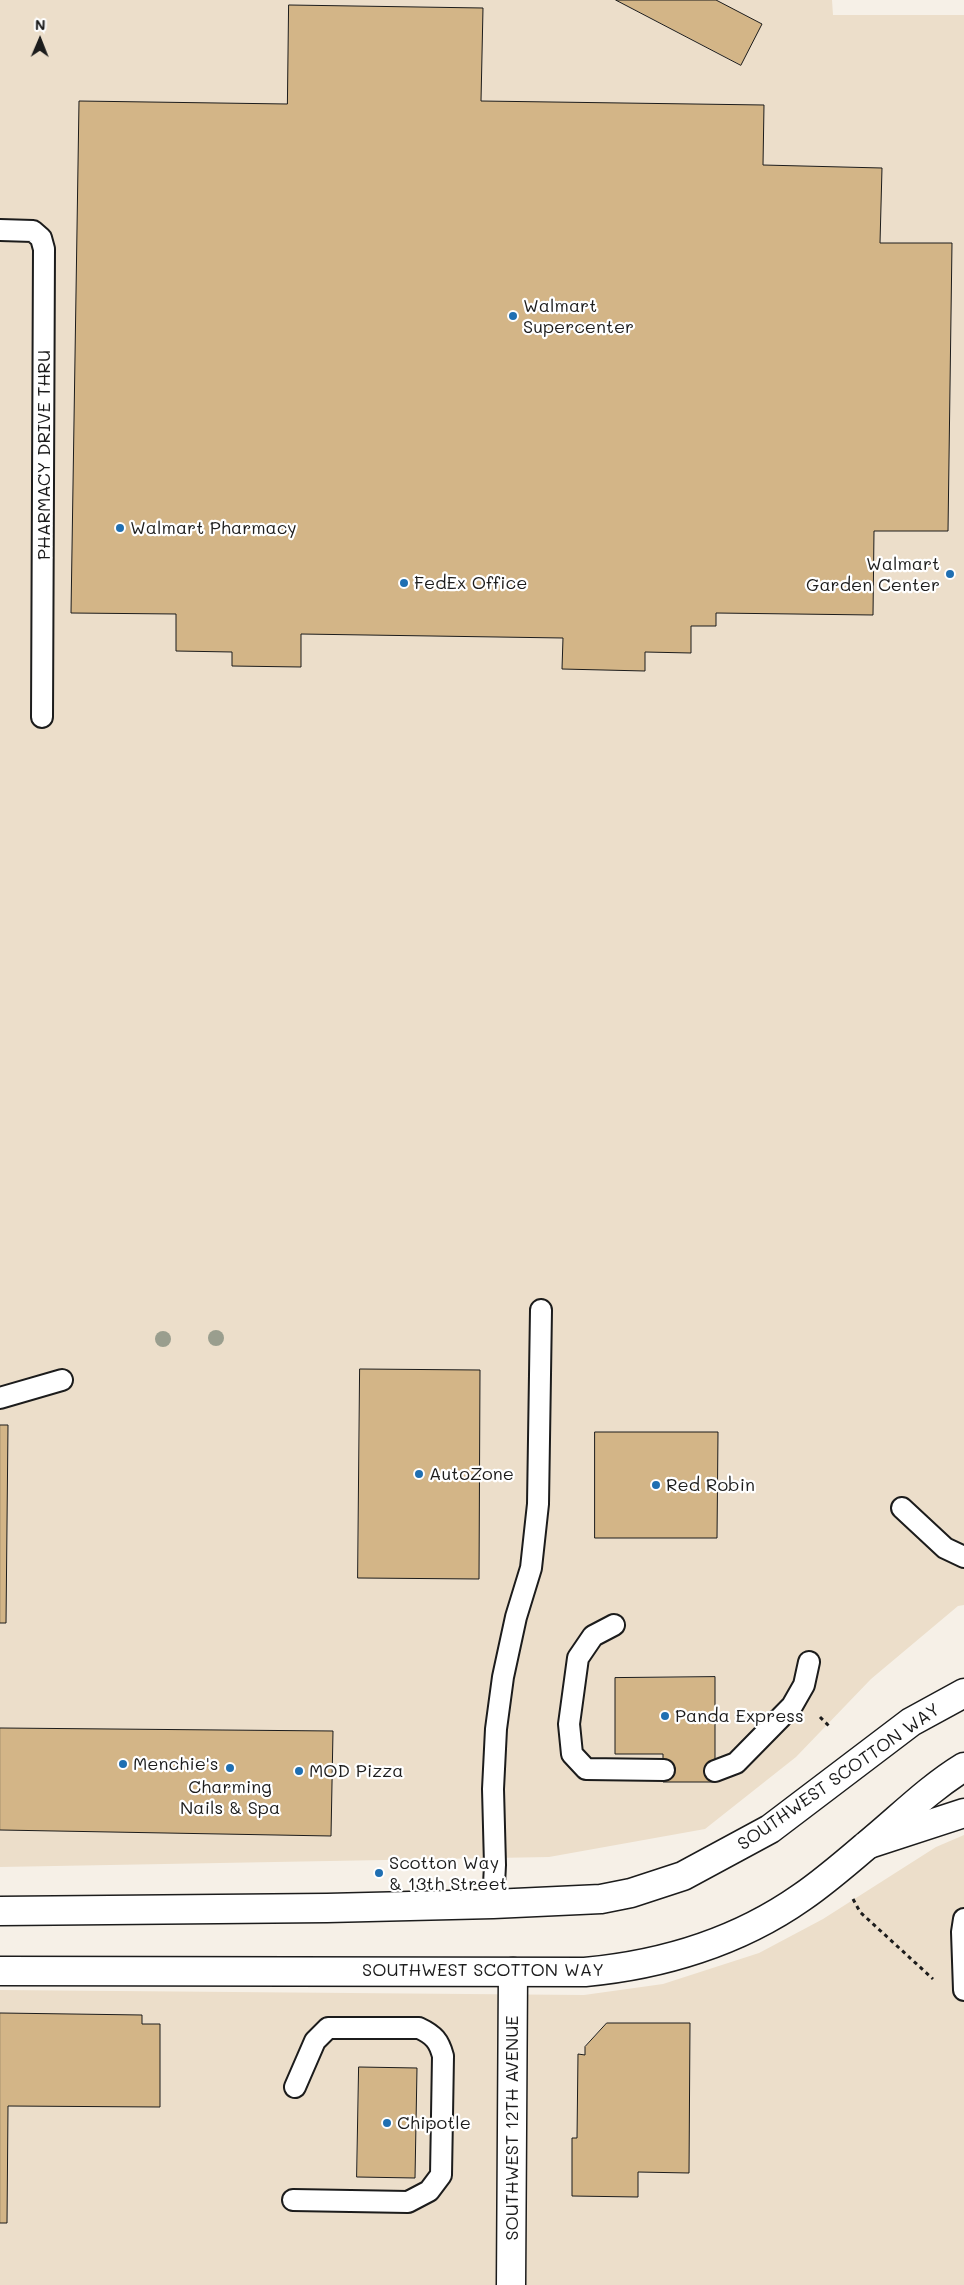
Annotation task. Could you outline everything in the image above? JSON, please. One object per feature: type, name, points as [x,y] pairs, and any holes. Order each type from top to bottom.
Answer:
[{"type":"main road","name":"SOUTHWEST SCOTTON WAY","points":[[0,1911],[327,1908],[493,1904],[601,1899],[631,1893],[683,1876],[770,1830],[911,1722],[964,1693]]},
{"type":"main road","name":"SOUTHWEST SCOTTON WAY","points":[[0,1971],[585,1972],[652,1962],[698,1950],[752,1926],[801,1898],[869,1844],[944,1779],[964,1767]]},
{"type":"main road","points":[[869,1844],[964,1813]]},
{"type":"main road","name":"SOUTHWEST 12TH AVENUE","points":[[511,2285],[513,1972]]},
{"type":"lane","name":"PHARMACY DRIVE THRU","points":[[0,230],[33,231],[41,238],[44,249],[42,717]]},
{"type":"lane","points":[[493,1904],[496,1729],[505,1668],[516,1616],[531,1568],[538,1504],[541,1310]]},
{"type":"lane","points":[[0,1398],[62,1380]]},
{"type":"lane","points":[[902,1508],[946,1548],[964,1558]]},
{"type":"lane","points":[[614,1625],[593,1636],[578,1658],[569,1724],[572,1754],[586,1769],[664,1770]]},
{"type":"lane","points":[[715,1771],[736,1763],[792,1706],[804,1685],[809,1662]]},
{"type":"lane","points":[[964,1919],[962,1932],[964,1990]]},
{"type":"lane","points":[[293,2200],[408,2202],[429,2191],[441,2175],[443,2056],[439,2042],[432,2034],[419,2028],[328,2028],[315,2041],[295,2087]]},
{"type":"path","points":[[851,1891],[854,1904],[860,1912],[940,1985]]},
{"type":"shaded area","points":[[0,0],[832,0],[833,15],[964,15],[964,1605],[958,1606],[871,1679],[796,1757],[705,1829],[549,1857],[0,1867]]},
{"type":"shaded area","points":[[964,1835],[964,2285],[0,2285],[0,1990],[584,1995],[663,1984],[759,1953],[823,1919],[936,1847]]},
{"type":"building","points":[[616,0],[716,0],[762,24],[741,65]]},
{"type":"building","name":"Walmart Supercenter","points":[[289,5],[483,8],[481,101],[764,105],[763,165],[882,168],[880,243],[952,243],[948,531],[874,531],[873,615],[716,613],[716,626],[691,626],[691,653],[645,652],[645,671],[562,669],[563,638],[301,634],[301,667],[232,666],[232,652],[176,651],[176,614],[71,613],[79,101],[287,104]]},
{"type":"building","name":"AutoZone","points":[[360,1369],[480,1370],[479,1579],[358,1578]]},
{"type":"building","points":[[0,1425],[8,1425],[6,1623],[0,1623]]},
{"type":"building","name":"Red Robin","points":[[595,1432],[718,1432],[717,1538],[595,1538]]},
{"type":"building","name":"Panda Express","points":[[715,1677],[715,1782],[663,1782],[663,1754],[615,1754],[615,1678]]},
{"type":"building","points":[[0,1728],[333,1731],[331,1836],[0,1830]]},
{"type":"building","points":[[0,2013],[142,2015],[142,2024],[160,2024],[160,2107],[8,2106],[7,2223],[0,2223]]},
{"type":"building","points":[[607,2023],[690,2023],[689,2173],[638,2172],[638,2197],[572,2196],[572,2138],[577,2138],[578,2054],[585,2055],[585,2047]]},
{"type":"building","name":"Chipotle","points":[[359,2067],[417,2068],[415,2178],[357,2177]]},
{"type":"place","name":"Walmart Supercenter","points":[[513,316]]},
{"type":"place","name":"Walmart Pharmacy","points":[[120,528]]},
{"type":"place","name":"Walmart Garden Center","points":[[950,574]]},
{"type":"place","name":"FedEx Office","points":[[404,583]]},
{"type":"place","name":"AutoZone","points":[[419,1474]]},
{"type":"place","name":"Red Robin","points":[[656,1485]]},
{"type":"place","name":"Panda Express","points":[[665,1716]]},
{"type":"place","name":"Menchie's","points":[[123,1764]]},
{"type":"place","name":"Charming Nails & Spa","points":[[230,1768]]},
{"type":"place","name":"MOD Pizza","points":[[299,1771]]},
{"type":"place","name":"Scotton Way & 13th Street","points":[[379,1873]]},
{"type":"place","name":"Chipotle","points":[[387,2123]]}]
